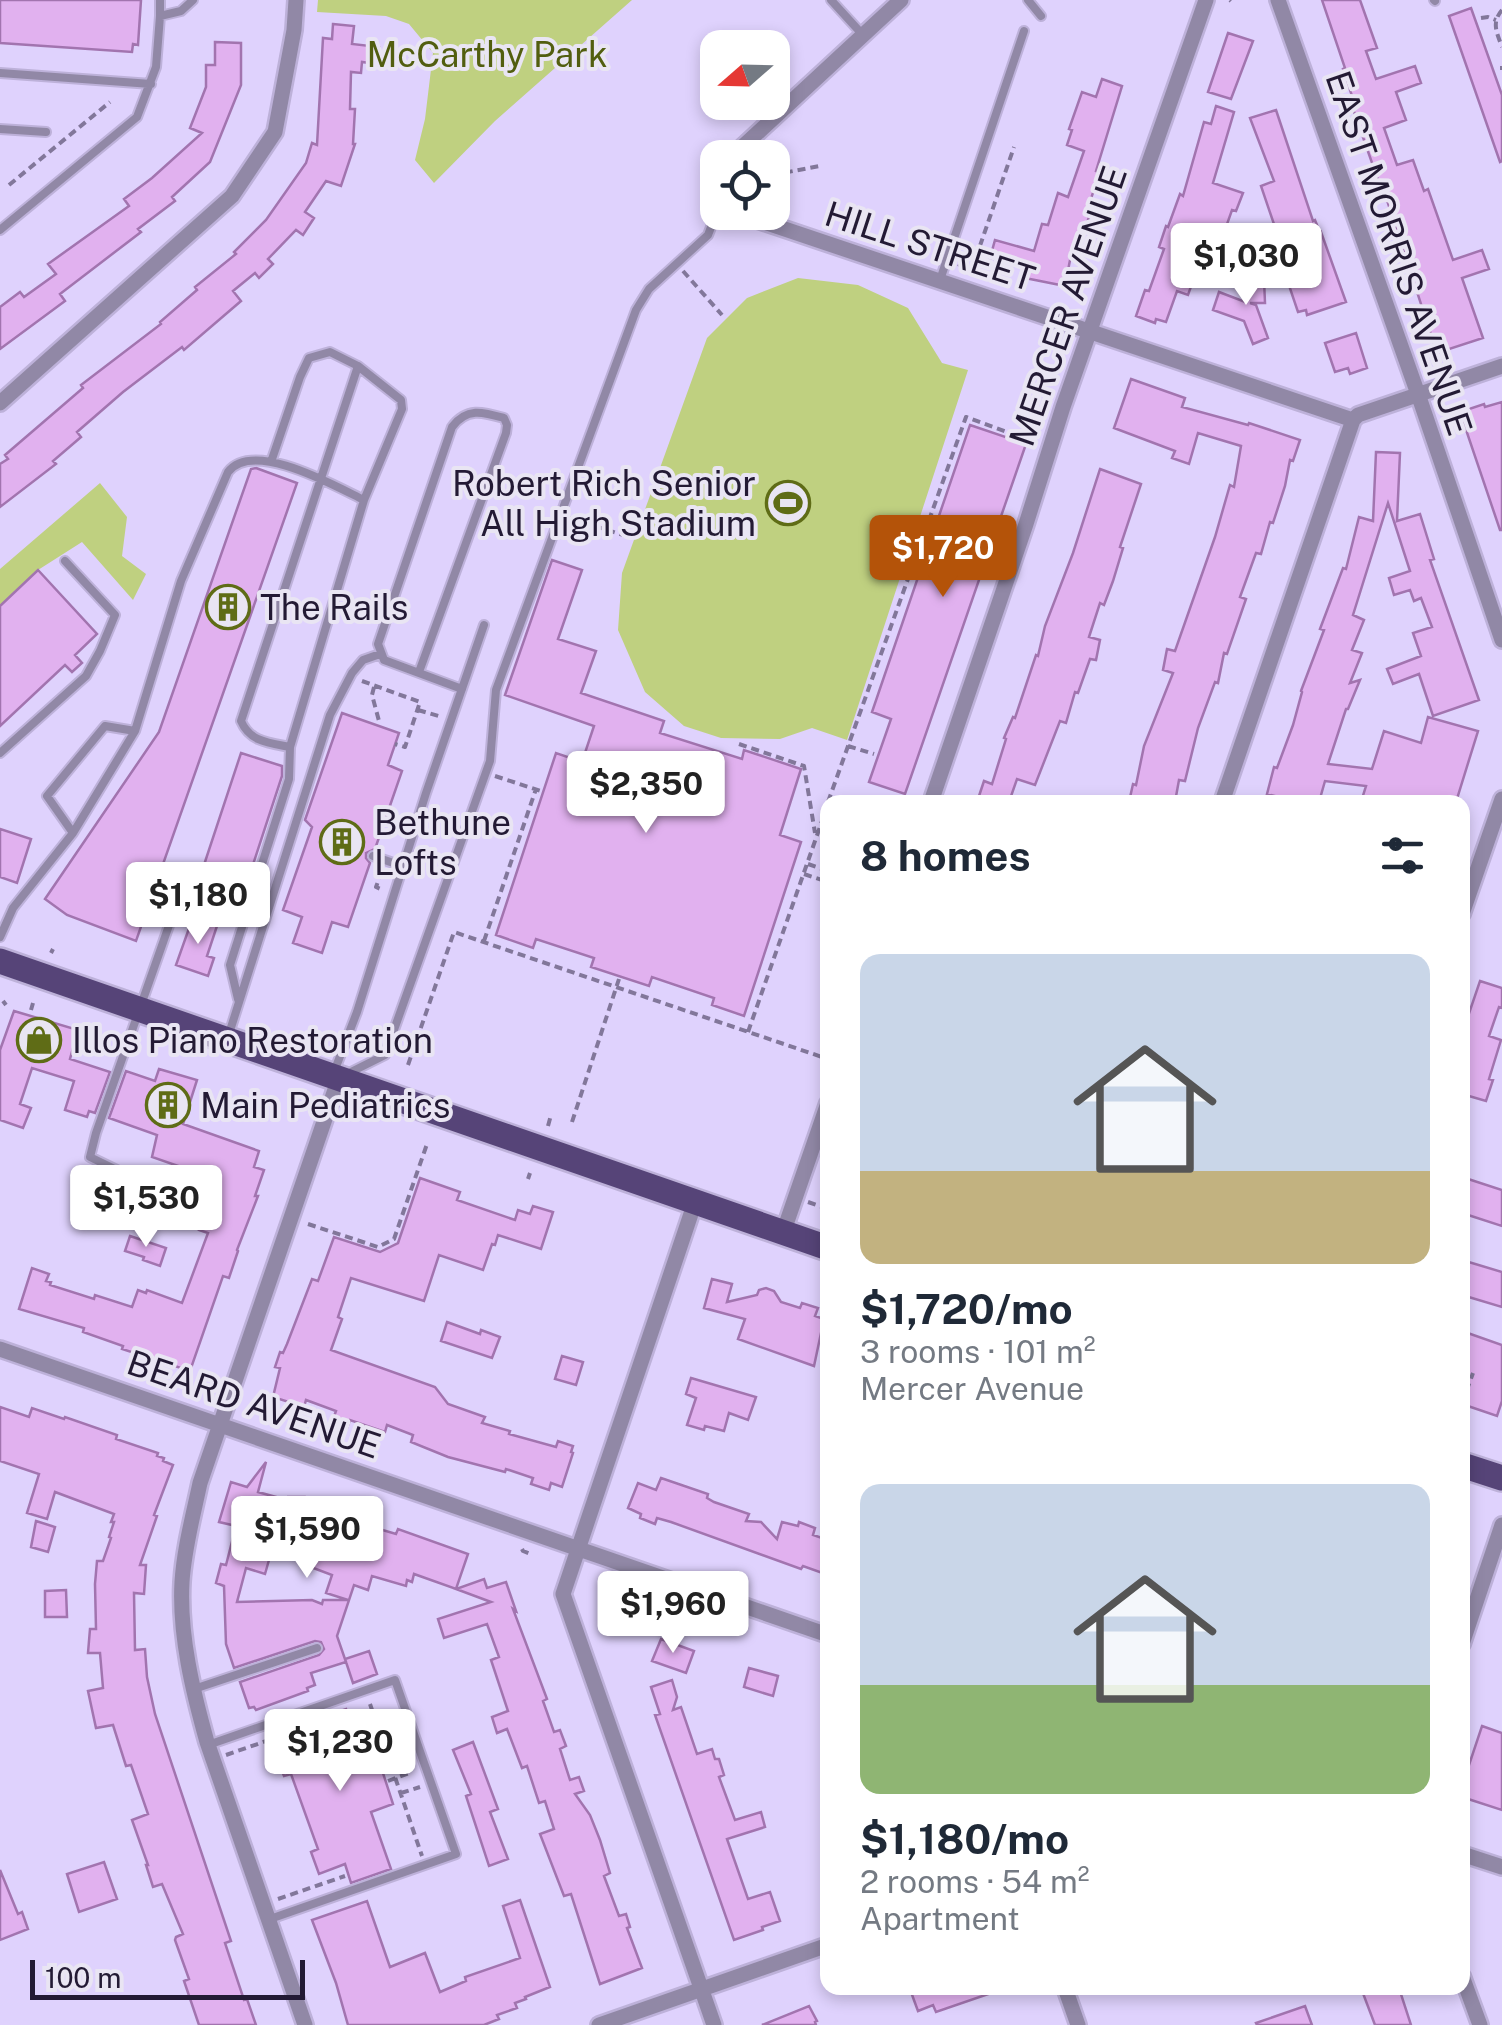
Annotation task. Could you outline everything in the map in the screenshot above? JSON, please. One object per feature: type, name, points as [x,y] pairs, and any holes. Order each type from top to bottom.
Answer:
[{"type":"main road","points":[[0,961],[820,1245]]},
{"type":"main road","points":[[1470,1468],[1502,1478]]},
{"type":"street","points":[[0,402],[232,196],[276,132],[296,0]]},
{"type":"street","points":[[750,140],[901,0]]},
{"type":"street","name":"MERCER AVENUE","points":[[933,795],[1206,0]]},
{"type":"street","name":"EAST MORRIS AVENUE","points":[[1278,0],[1502,640]]},
{"type":"street","name":"HILL STREET","points":[[789,230],[1352,420]]},
{"type":"street","points":[[1224,795],[1352,420],[1502,366]]},
{"type":"street","points":[[1470,891],[1502,799]]},
{"type":"street","points":[[306,2025],[208,1745],[186,1646],[182,1582],[200,1483],[336,1077]]},
{"type":"street","points":[[783,1233],[820,1126]]},
{"type":"street","points":[[695,1202],[563,1594],[714,2025]]},
{"type":"street","name":"BEARD AVENUE","points":[[0,1349],[820,1632]]},
{"type":"street","points":[[1470,1620],[1502,1525]]},
{"type":"street","points":[[1470,1857],[1502,1867]]},
{"type":"street","points":[[599,2025],[820,1948]]},
{"type":"street","points":[[1067,1995],[1078,2025]]},
{"type":"street","points":[[1469,1995],[1480,2025]]},
{"type":"lane","points":[[0,230],[137,117],[156,67],[160,0]]},
{"type":"lane","points":[[160,16],[181,10],[193,0]]},
{"type":"lane","points":[[832,0],[862,35]]},
{"type":"lane","points":[[1028,0],[1041,16]]},
{"type":"lane","points":[[940,280],[1024,31]]},
{"type":"lane","points":[[0,72],[151,84]]},
{"type":"lane","points":[[0,130],[46,132]]},
{"type":"lane","points":[[336,1077],[385,1055],[490,761],[496,690],[636,310],[650,289],[710,230]]},
{"type":"lane","points":[[238,1003],[230,966],[290,779],[290,747],[364,500],[402,409],[400,400],[358,366],[330,352],[309,358],[271,462]]},
{"type":"lane","points":[[290,747],[257,740],[246,733],[241,721],[358,366]]},
{"type":"lane","points":[[419,672],[504,443],[504,418],[478,411],[462,416],[452,427],[378,644],[384,660],[462,689]]},
{"type":"lane","points":[[0,936],[13,908],[73,833],[135,731],[181,581],[234,464],[249,460],[271,462],[364,500]]},
{"type":"lane","points":[[0,753],[86,676],[114,615],[65,561]]},
{"type":"lane","points":[[336,1077],[484,625]]},
{"type":"lane","points":[[227,1040],[331,713],[352,673],[363,660],[380,654]]},
{"type":"lane","points":[[73,833],[47,796],[105,726],[135,731]]},
{"type":"lane","points":[[372,856],[402,866]]},
{"type":"lane","points":[[138,1180],[90,1157],[179,897],[244,920]]},
{"type":"lane","points":[[0,903],[13,908]]},
{"type":"lane","points":[[194,1689],[317,1648]]},
{"type":"lane","points":[[208,1745],[396,1680],[456,1854],[270,1919]]},
{"type":"path","points":[[1502,10],[1495,27],[1502,47]]},
{"type":"path","points":[[1482,18],[1496,20]]},
{"type":"path","points":[[1491,43],[1500,40]]},
{"type":"path","points":[[9,186],[110,102]]},
{"type":"path","points":[[958,264],[972,268],[1014,147]]},
{"type":"path","points":[[790,172],[820,166]]},
{"type":"path","points":[[694,284],[722,315]]},
{"type":"path","points":[[831,795],[966,416],[1037,442]]},
{"type":"path","points":[[560,516],[632,538]]},
{"type":"path","points":[[362,682],[420,702],[405,747],[395,744]]},
{"type":"path","points":[[374,686],[372,695],[379,720]]},
{"type":"path","points":[[418,710],[443,717]]},
{"type":"path","points":[[739,744],[804,766],[816,838]]},
{"type":"path","points":[[848,746],[874,754]]},
{"type":"path","points":[[483,942],[538,790],[486,774]]},
{"type":"path","points":[[748,1032],[820,826]]},
{"type":"path","points":[[807,864],[820,868]]},
{"type":"path","points":[[382,871],[376,887],[383,890]]},
{"type":"path","points":[[803,874],[820,879]]},
{"type":"path","points":[[408,1065],[454,932],[820,1056]]},
{"type":"path","points":[[509,950],[512,941]]},
{"type":"path","points":[[572,1122],[619,979]]},
{"type":"path","points":[[722,1023],[725,1013]]},
{"type":"path","points":[[548,1126],[552,1115]]},
{"type":"path","points":[[308,1224],[378,1247],[394,1239],[427,1144]]},
{"type":"path","points":[[812,1204],[820,1206]]},
{"type":"path","points":[[1470,1381],[1473,1373]]},
{"type":"path","points":[[522,1551],[532,1555]]},
{"type":"path","points":[[369,1702],[423,1856]]},
{"type":"path","points":[[228,1754],[294,1730],[298,1740]]},
{"type":"path","points":[[390,1762],[408,1756]]},
{"type":"path","points":[[388,1781],[413,1772]]},
{"type":"path","points":[[401,1794],[418,1787]]},
{"type":"path","points":[[278,1899],[345,1876]]},
{"type":"green space","name":"McCarthy Park","points":[[318,0],[632,0],[495,121],[434,183],[415,160],[425,119],[433,53],[409,24],[386,16],[317,12]]},
{"type":"green space","points":[[798,278],[858,285],[908,308],[942,363],[968,370],[847,740],[812,728],[780,739],[721,738],[684,726],[645,692],[618,630],[622,573],[707,338],[747,298]]},
{"type":"green space","points":[[100,483],[127,517],[122,556],[146,574],[133,600],[82,542],[38,570],[0,606],[0,569]]},
{"type":"building","points":[[0,0],[141,0],[138,45],[133,44],[132,52],[0,43]]},
{"type":"building","points":[[1322,0],[1360,0],[1377,48],[1366,51],[1376,79],[1415,66],[1421,83],[1396,92],[1406,120],[1384,128],[1397,165],[1413,160],[1424,191],[1428,189],[1453,260],[1482,250],[1489,269],[1462,278],[1483,338],[1437,353],[1353,109],[1356,108],[1345,68]]},
{"type":"building","points":[[1471,8],[1502,95],[1500,162],[1449,16]]},
{"type":"building","points":[[333,24],[354,26],[352,44],[379,47],[377,64],[362,62],[361,73],[351,72],[350,109],[355,109],[355,144],[341,186],[326,181],[305,212],[314,218],[303,235],[296,230],[268,259],[273,264],[259,278],[255,273],[233,291],[241,301],[184,350],[182,347],[123,392],[77,432],[81,437],[53,461],[56,464],[0,507],[0,464],[8,459],[5,455],[83,388],[81,385],[161,324],[197,290],[195,287],[236,254],[266,220],[306,163],[312,143],[317,145],[323,38],[332,39]]},
{"type":"building","points":[[1228,33],[1253,41],[1231,99],[1208,92]]},
{"type":"building","points":[[215,42],[241,43],[241,85],[210,162],[172,197],[175,201],[138,229],[141,232],[60,294],[65,301],[0,349],[0,307],[20,292],[24,297],[56,274],[48,264],[129,206],[124,199],[202,133],[190,128],[206,87],[206,65],[215,65]]},
{"type":"building","points":[[1102,79],[1122,86],[1096,171],[1100,173],[1089,204],[1093,205],[1075,256],[1071,255],[1065,286],[1025,278],[1027,267],[990,258],[995,240],[1034,251],[1058,193],[1068,197],[1084,151],[1067,145],[1082,92],[1096,97]]},
{"type":"building","points":[[1216,106],[1234,112],[1213,183],[1243,193],[1236,211],[1232,210],[1214,261],[1200,261],[1188,295],[1177,291],[1166,322],[1156,319],[1155,323],[1136,316],[1164,249],[1159,247],[1166,226],[1180,194],[1183,196],[1204,122],[1211,124]]},
{"type":"building","points":[[1276,110],[1313,221],[1321,232],[1346,302],[1307,315],[1306,310],[1298,312],[1272,235],[1277,233],[1261,186],[1274,181],[1250,118]]},
{"type":"building","points":[[1264,279],[1265,303],[1250,303],[1256,305],[1268,338],[1253,344],[1244,321],[1213,310],[1219,292],[1245,302],[1244,280]]},
{"type":"building","points":[[1356,333],[1367,368],[1350,374],[1348,368],[1335,372],[1325,343]]},
{"type":"building","points":[[1131,379],[1185,398],[1182,407],[1300,440],[1293,461],[1290,460],[1273,523],[1270,522],[1261,554],[1256,553],[1240,597],[1246,599],[1227,654],[1224,653],[1218,683],[1215,682],[1198,728],[1185,781],[1179,780],[1176,795],[1131,795],[1144,746],[1173,673],[1163,670],[1167,649],[1175,651],[1230,485],[1234,487],[1241,446],[1198,433],[1189,464],[1172,458],[1175,451],[1114,428]]},
{"type":"building","points":[[1502,402],[1502,530],[1500,530],[1460,412]]},
{"type":"building","points":[[970,425],[1026,444],[905,794],[869,782],[891,719],[872,712]]},
{"type":"building","points":[[1376,452],[1400,453],[1397,521],[1420,514],[1434,559],[1430,560],[1479,700],[1433,716],[1419,674],[1393,684],[1387,669],[1421,656],[1413,633],[1432,627],[1421,598],[1414,601],[1410,590],[1394,595],[1389,578],[1410,571],[1388,503],[1353,615],[1364,620],[1352,650],[1362,653],[1350,683],[1360,680],[1328,764],[1372,769],[1384,731],[1421,743],[1428,717],[1478,731],[1458,795],[1363,795],[1366,786],[1325,781],[1321,795],[1267,794],[1324,630],[1320,629],[1343,568],[1346,569],[1359,517],[1373,521]]},
{"type":"building","name":"The Rails","points":[[251,469],[297,483],[136,941],[67,915],[45,899],[159,732]]},
{"type":"building","points":[[1100,469],[1141,484],[1113,581],[1104,605],[1100,603],[1089,637],[1100,640],[1096,660],[1090,659],[1066,723],[1060,721],[1035,785],[1017,779],[1011,795],[979,795],[984,781],[992,784],[1004,738],[1015,718]]},
{"type":"building","points":[[552,560],[582,570],[558,639],[596,651],[581,693],[664,721],[660,733],[742,759],[744,750],[801,769],[780,835],[801,842],[744,1016],[712,1005],[714,998],[652,977],[649,986],[591,967],[594,958],[536,939],[533,948],[496,935],[556,753],[582,762],[594,726],[505,695]]},
{"type":"building","points":[[38,570],[97,634],[75,655],[82,663],[72,672],[65,665],[0,726],[0,606]]},
{"type":"building","name":"Bethune Lofts","points":[[342,713],[399,733],[388,765],[402,771],[375,849],[366,853],[370,863],[348,927],[332,922],[322,953],[293,943],[302,917],[283,910],[312,827],[305,820]]},
{"type":"building","points":[[241,753],[282,766],[245,889],[201,874]]},
{"type":"building","points":[[0,829],[31,839],[17,883],[0,877]]},
{"type":"building","points":[[193,917],[217,926],[207,956],[214,958],[208,976],[176,965]]},
{"type":"building","points":[[1480,981],[1502,988],[1502,1008],[1499,1007],[1489,1036],[1501,1040],[1486,1101],[1470,1096],[1470,1010]]},
{"type":"building","points":[[14,1011],[78,1030],[70,1059],[110,1072],[95,1113],[89,1111],[87,1117],[65,1110],[74,1081],[32,1068],[20,1104],[31,1108],[23,1128],[0,1120],[0,1050]]},
{"type":"building","points":[[159,1069],[197,1080],[183,1124],[259,1151],[254,1167],[264,1170],[229,1278],[223,1276],[190,1371],[122,1349],[123,1346],[83,1332],[84,1328],[19,1309],[32,1268],[49,1274],[46,1281],[50,1285],[94,1299],[95,1295],[132,1307],[138,1290],[147,1290],[182,1303],[208,1233],[199,1230],[215,1188],[184,1179],[187,1169],[152,1157],[157,1135],[109,1118],[126,1071],[155,1081]]},
{"type":"building","points":[[420,1178],[460,1192],[457,1200],[515,1220],[518,1210],[530,1214],[533,1206],[553,1212],[541,1249],[498,1235],[483,1270],[439,1255],[424,1301],[351,1278],[331,1350],[435,1387],[448,1404],[485,1417],[482,1423],[510,1431],[509,1434],[556,1447],[558,1441],[573,1446],[562,1487],[551,1483],[549,1490],[531,1484],[533,1478],[506,1469],[505,1472],[448,1457],[411,1442],[413,1435],[387,1425],[385,1432],[350,1420],[347,1428],[332,1422],[336,1411],[306,1400],[304,1407],[273,1397],[280,1352],[287,1344],[312,1279],[318,1281],[334,1237],[380,1252],[398,1243]]},
{"type":"building","points":[[1470,1180],[1502,1190],[1502,1226],[1470,1216]]},
{"type":"building","points":[[130,1236],[166,1248],[160,1266],[125,1251]]},
{"type":"building","points":[[1470,1262],[1502,1272],[1502,1307],[1470,1297]]},
{"type":"building","points":[[712,1279],[732,1284],[727,1302],[757,1295],[766,1288],[774,1291],[781,1302],[818,1308],[815,1316],[820,1318],[820,1338],[814,1366],[738,1339],[745,1319],[704,1308]]},
{"type":"building","points":[[447,1322],[500,1337],[492,1358],[441,1341]]},
{"type":"building","points":[[1470,1334],[1502,1345],[1502,1401],[1497,1416],[1470,1407]]},
{"type":"building","points":[[562,1356],[583,1362],[576,1385],[555,1379]]},
{"type":"building","points":[[691,1378],[756,1397],[748,1420],[729,1413],[724,1431],[687,1425],[696,1398],[686,1394]]},
{"type":"building","points":[[0,1407],[29,1417],[32,1408],[65,1417],[158,1453],[163,1461],[173,1465],[140,1565],[146,1565],[144,1594],[134,1593],[135,1650],[145,1649],[155,1714],[231,1941],[225,1943],[256,2025],[199,2025],[175,1940],[183,1934],[162,1884],[153,1887],[132,1820],[148,1814],[113,1725],[96,1728],[88,1691],[103,1688],[100,1653],[88,1653],[90,1629],[96,1629],[97,1561],[103,1561],[114,1514],[55,1492],[47,1519],[27,1513],[39,1474],[0,1461]]},
{"type":"building","points":[[266,1462],[258,1492],[287,1500],[304,1497],[302,1502],[369,1526],[396,1534],[398,1529],[468,1554],[456,1589],[414,1574],[406,1586],[372,1576],[368,1590],[354,1585],[337,1636],[346,1662],[311,1673],[315,1685],[308,1691],[256,1710],[249,1708],[240,1682],[319,1655],[324,1649],[321,1642],[315,1641],[234,1668],[226,1644],[224,1586],[216,1583],[221,1564],[226,1565],[236,1526],[219,1522],[231,1482],[247,1487]],"holes":[[[273,1546],[311,1558],[308,1566],[332,1575],[326,1593],[348,1600],[323,1600],[322,1604],[312,1600],[237,1602],[246,1568],[265,1574]]]},
{"type":"building","points":[[661,1478],[708,1494],[707,1498],[714,1502],[749,1514],[746,1521],[761,1522],[777,1539],[782,1522],[798,1526],[799,1522],[815,1528],[813,1535],[820,1537],[820,1572],[803,1566],[801,1569],[671,1522],[657,1518],[655,1524],[628,1508],[638,1483],[656,1490]]},
{"type":"building","points":[[36,1521],[55,1527],[48,1552],[31,1547]]},
{"type":"building","points":[[484,1579],[487,1588],[506,1582],[547,1699],[543,1701],[554,1732],[560,1730],[566,1746],[560,1749],[570,1780],[579,1777],[584,1791],[575,1794],[590,1815],[600,1840],[610,1873],[604,1876],[619,1916],[626,1914],[630,1927],[627,1928],[642,1968],[600,1984],[571,1894],[564,1896],[540,1834],[554,1829],[545,1801],[539,1803],[527,1766],[522,1768],[507,1729],[497,1733],[492,1717],[508,1711],[491,1660],[499,1657],[487,1624],[444,1638],[438,1619],[491,1602],[456,1589]]},
{"type":"building","points":[[66,1590],[67,1617],[45,1617],[45,1591]]},
{"type":"building","points":[[661,1639],[694,1651],[686,1673],[652,1661]]},
{"type":"building","points":[[369,1651],[377,1674],[353,1683],[345,1659]]},
{"type":"building","points":[[749,1668],[778,1676],[773,1696],[744,1687]]},
{"type":"building","points":[[672,1680],[677,1697],[673,1710],[681,1707],[697,1754],[712,1749],[715,1759],[719,1759],[724,1775],[719,1777],[735,1820],[761,1812],[765,1827],[727,1839],[748,1899],[770,1892],[780,1921],[734,1940],[655,1715],[660,1714],[651,1687]]},
{"type":"building","points":[[346,1709],[356,1736],[372,1739],[393,1804],[371,1812],[391,1869],[351,1883],[345,1864],[319,1874],[311,1852],[318,1849],[291,1774],[284,1776],[275,1752],[303,1742],[297,1726]]},
{"type":"building","points":[[1482,1726],[1502,1733],[1502,1810],[1470,1800],[1470,1762]]},
{"type":"building","points":[[473,1742],[498,1809],[490,1812],[508,1859],[489,1866],[466,1796],[471,1794],[453,1750]]},
{"type":"building","points":[[104,1862],[117,1899],[79,1912],[67,1874]]},
{"type":"building","points":[[0,1870],[28,1929],[0,1940]]},
{"type":"building","points":[[520,1900],[550,1987],[525,1997],[515,2003],[517,2008],[484,2025],[348,2025],[312,1920],[367,1901],[390,1967],[425,1953],[440,1992],[466,1981],[465,1977],[520,1958],[503,1906]]},
{"type":"building","points":[[912,1995],[985,1995],[936,2012],[933,2005],[918,2011]]},
{"type":"building","points":[[1364,1995],[1401,1995],[1411,2025],[1375,2025]]},
{"type":"building","points":[[809,2006],[816,2025],[762,2025]]},
{"type":"building","points":[[1305,2006],[1312,2025],[1256,2023]]},
{"type":"place","name":"Robert Rich Senior All High Stadium","points":[[788,503]]},
{"type":"place","name":"The Rails","points":[[228,607]]},
{"type":"place","name":"Bethune Lofts","points":[[342,842]]},
{"type":"place","name":"Illos Piano Restoration","points":[[39,1040]]},
{"type":"place","name":"Main Pediatrics","points":[[168,1105]]}]
